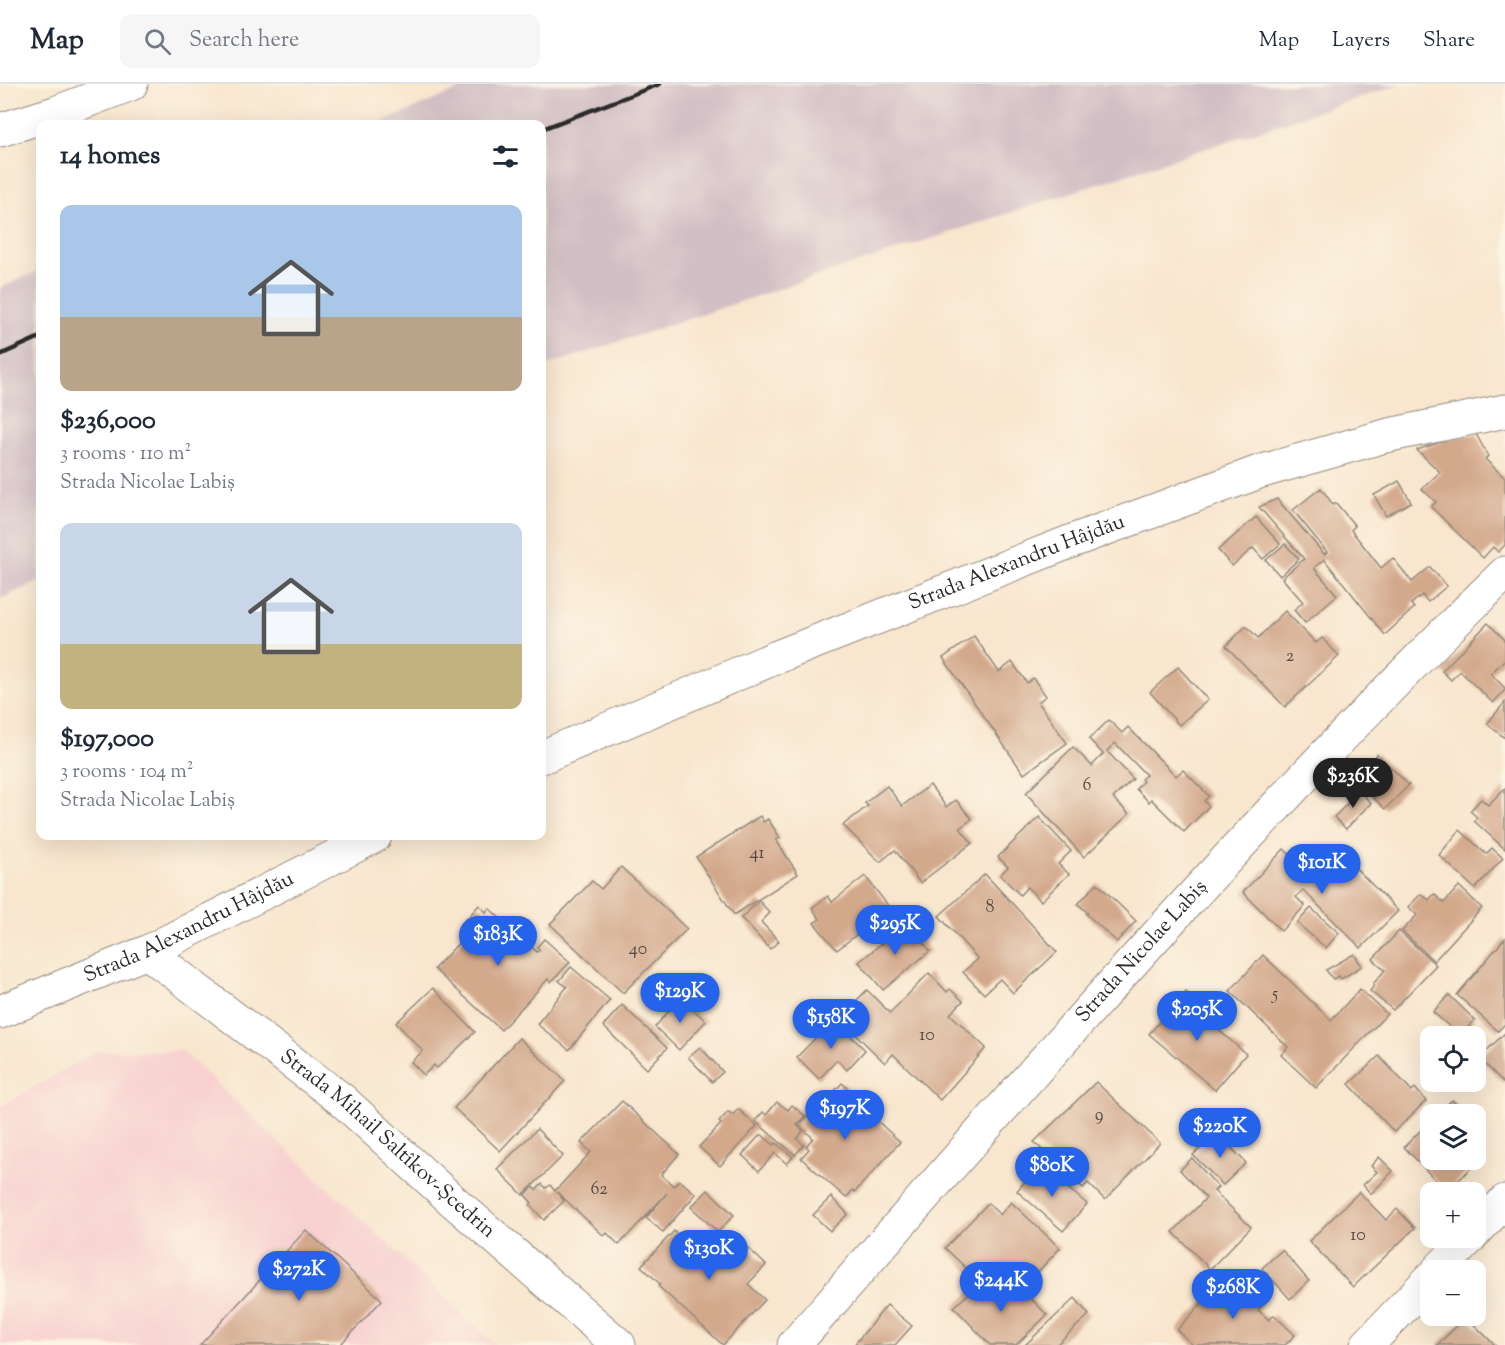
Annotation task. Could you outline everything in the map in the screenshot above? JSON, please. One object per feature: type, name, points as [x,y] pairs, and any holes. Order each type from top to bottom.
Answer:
[{"type":"street","points":[[0,130],[55,113],[131,84]]},
{"type":"street","name":"Strada Alexandru Hâjdău","points":[[546,755],[777,657],[1072,540],[1259,472],[1385,436],[1505,411]]},
{"type":"street","name":"Strada Nicolae Labiș","points":[[794,1345],[1102,995],[1252,832],[1440,636],[1505,573]]},
{"type":"street","name":"Strada Alexandru Hâjdău","points":[[0,1012],[147,952],[367,840]]},
{"type":"street","name":"Strada Mihail Saltîkov-Șcedrin","points":[[147,952],[342,1100],[452,1200],[619,1345]]},
{"type":"street","points":[[1486,1221],[1505,1201]]},
{"type":"street","points":[[1448,1260],[1460,1248]]},
{"type":"street","points":[[1367,1345],[1420,1290]]},
{"type":"shaded area","points":[[472,84],[1401,84],[546,366],[546,120],[387,120]]},
{"type":"shaded area","points":[[36,272],[36,583],[0,599],[0,288]]},
{"type":"shaded area","points":[[96,1051],[182,1051],[496,1345],[0,1345],[0,1107]]},
{"type":"building","points":[[1476,434],[1488,456],[1485,459],[1505,478],[1505,545],[1498,552],[1493,547],[1483,558],[1431,507],[1436,502],[1422,489],[1440,472],[1417,450],[1455,437]]},
{"type":"building","points":[[1399,481],[1411,502],[1386,516],[1374,495]]},
{"type":"building","points":[[1321,488],[1333,505],[1336,503],[1355,526],[1351,530],[1381,568],[1393,558],[1412,582],[1430,567],[1447,586],[1428,602],[1422,595],[1411,604],[1414,608],[1385,635],[1324,559],[1314,568],[1337,595],[1305,623],[1294,610],[1303,602],[1282,578],[1304,559],[1259,507],[1277,499],[1324,554],[1327,552],[1293,510]]},
{"type":"building","points":[[1256,517],[1280,544],[1263,559],[1253,548],[1232,566],[1218,550]]},
{"type":"building","points":[[1285,544],[1299,559],[1280,576],[1266,560]]},
{"type":"building","points":[[1285,611],[1316,643],[1322,638],[1339,656],[1285,707],[1226,646],[1246,626],[1258,638]]},
{"type":"building","points":[[1488,623],[1505,640],[1505,659],[1491,674],[1505,690],[1493,703],[1460,671],[1451,680],[1442,671]]},
{"type":"building","points":[[974,636],[999,672],[1012,662],[1027,683],[1033,678],[1046,696],[1038,702],[1067,743],[1024,774],[943,658]]},
{"type":"building","points":[[1178,667],[1208,700],[1179,725],[1150,692]]},
{"type":"building","points":[[1505,702],[1505,738],[1487,724]]},
{"type":"building","points":[[1109,720],[1122,733],[1128,727],[1176,776],[1183,770],[1209,796],[1204,801],[1209,806],[1184,832],[1151,799],[1149,802],[1136,789],[1146,775],[1115,743],[1107,751],[1133,779],[1113,798],[1129,814],[1084,857],[1026,793],[1073,747],[1092,766],[1103,754],[1089,739]]},
{"type":"building","points":[[1377,754],[1409,785],[1385,809],[1354,779]]},
{"type":"building","points":[[930,785],[946,807],[956,800],[972,819],[960,828],[972,843],[920,883],[895,850],[880,862],[843,825],[868,806],[865,803],[887,786],[902,806]]},
{"type":"building","points":[[1356,788],[1371,803],[1346,829],[1334,817],[1351,800],[1347,796]]},
{"type":"building","points":[[1505,788],[1505,849],[1474,821],[1477,817],[1470,811],[1481,799],[1488,805]]},
{"type":"building","points":[[760,816],[763,822],[768,819],[780,838],[776,840],[798,874],[734,915],[696,857]]},
{"type":"building","points":[[1039,817],[1071,851],[1058,864],[1069,874],[1041,901],[1027,887],[1020,895],[1000,875],[1008,867],[998,857]]},
{"type":"building","points":[[1460,830],[1486,854],[1492,848],[1503,858],[1475,889],[1439,855]]},
{"type":"building","points":[[1284,849],[1311,875],[1337,849],[1398,911],[1361,948],[1303,890],[1296,897],[1305,906],[1281,931],[1243,892]]},
{"type":"building","points":[[621,867],[687,929],[623,993],[550,924],[592,881],[601,889]]},
{"type":"building","points":[[985,874],[1057,952],[1013,993],[1000,979],[984,994],[963,972],[978,959],[939,916]]},
{"type":"building","points":[[865,876],[890,908],[837,950],[814,923],[820,919],[812,908],[828,896],[832,902]]},
{"type":"building","points":[[1097,883],[1136,921],[1117,942],[1078,904]]},
{"type":"building","points":[[1459,886],[1482,908],[1434,961],[1402,931],[1417,915],[1408,907],[1421,894],[1429,900],[1434,894],[1444,903]]},
{"type":"building","points":[[759,901],[770,913],[761,922],[779,941],[770,949],[741,918]]},
{"type":"building","points":[[479,905],[486,912],[489,908],[537,952],[540,950],[537,947],[544,939],[570,962],[551,982],[548,979],[501,1030],[434,969],[468,933],[460,926]]},
{"type":"building","points":[[1311,908],[1339,933],[1326,948],[1297,923]]},
{"type":"building","points":[[907,922],[930,951],[883,990],[859,962]]},
{"type":"building","points":[[1399,931],[1436,965],[1393,1010],[1370,991],[1385,970],[1373,959]]},
{"type":"building","points":[[1505,938],[1505,1024],[1498,1031],[1457,995]]},
{"type":"building","points":[[1354,954],[1362,966],[1341,979],[1339,976],[1333,979],[1326,970]]},
{"type":"building","points":[[1263,955],[1331,1020],[1360,989],[1387,1014],[1316,1088],[1281,1055],[1288,1047],[1230,991]]},
{"type":"building","points":[[571,967],[610,1000],[569,1050],[537,1024],[567,987],[559,981]]},
{"type":"building","points":[[929,973],[947,992],[950,989],[963,1001],[950,1014],[986,1048],[940,1100],[893,1054],[885,1063],[839,1018],[867,990],[890,1013]]},
{"type":"building","points":[[433,988],[475,1032],[437,1068],[434,1065],[424,1075],[411,1062],[423,1051],[396,1023]]},
{"type":"building","points":[[1186,992],[1201,1004],[1196,1010],[1246,1054],[1215,1090],[1149,1034]]},
{"type":"building","points":[[1449,995],[1475,1020],[1469,1026],[1449,1026],[1433,1012]]},
{"type":"building","points":[[680,998],[706,1021],[679,1050],[655,1027]]},
{"type":"building","points":[[622,1005],[667,1048],[647,1069],[603,1026]]},
{"type":"building","points":[[834,1019],[865,1050],[847,1070],[837,1060],[819,1079],[797,1057]]},
{"type":"building","points":[[1505,1033],[1505,1084],[1486,1065],[1486,1051]]},
{"type":"building","points":[[519,1038],[565,1081],[500,1151],[454,1108]]},
{"type":"building","points":[[700,1047],[723,1072],[712,1082],[688,1057]]},
{"type":"building","points":[[1379,1056],[1412,1091],[1415,1088],[1426,1101],[1420,1104],[1420,1107],[1394,1132],[1349,1084]]},
{"type":"building","points":[[1096,1082],[1160,1143],[1105,1200],[1088,1183],[1083,1188],[1034,1142]]},
{"type":"building","points":[[842,1083],[857,1097],[855,1100],[900,1142],[855,1192],[853,1190],[846,1198],[801,1158],[809,1149],[806,1146],[813,1138],[799,1125],[829,1093],[831,1095]]},
{"type":"building","points":[[622,1101],[679,1154],[661,1175],[674,1186],[679,1180],[696,1194],[663,1232],[646,1218],[667,1193],[619,1245],[607,1233],[604,1236],[557,1192],[564,1201],[544,1220],[530,1205],[532,1203],[525,1195],[533,1187],[536,1190],[542,1184],[546,1188],[550,1185],[555,1191],[591,1152],[581,1143]]},
{"type":"building","points":[[777,1102],[788,1110],[792,1105],[805,1116],[797,1125],[803,1131],[797,1139],[804,1145],[795,1155],[755,1121],[763,1112],[766,1115]]},
{"type":"building","points":[[738,1109],[757,1126],[720,1166],[699,1147],[721,1124],[719,1122],[728,1112],[733,1115]]},
{"type":"building","points":[[537,1129],[563,1156],[523,1195],[497,1169]]},
{"type":"building","points":[[1420,1131],[1420,1164],[1404,1147]]},
{"type":"building","points":[[1217,1133],[1246,1163],[1223,1185],[1193,1155]]},
{"type":"building","points":[[761,1134],[793,1157],[787,1164],[775,1153],[759,1171],[742,1155]]},
{"type":"building","points":[[1379,1157],[1393,1171],[1371,1194],[1363,1185],[1377,1172],[1371,1166]]},
{"type":"building","points":[[1192,1158],[1218,1187],[1214,1191],[1251,1227],[1210,1269],[1173,1232],[1206,1198],[1180,1170]]},
{"type":"building","points":[[1039,1164],[1087,1204],[1063,1231],[1017,1191]]},
{"type":"building","points":[[1426,1170],[1469,1170],[1457,1182],[1437,1182]]},
{"type":"building","points":[[708,1190],[734,1215],[718,1232],[691,1207]]},
{"type":"building","points":[[1359,1192],[1386,1220],[1397,1209],[1415,1228],[1353,1287],[1309,1241]]},
{"type":"building","points":[[831,1197],[848,1214],[830,1231],[813,1215]]},
{"type":"building","points":[[1011,1202],[1060,1248],[1024,1287],[1006,1270],[988,1289],[945,1248],[988,1203],[1000,1215]]},
{"type":"building","points":[[306,1230],[382,1300],[340,1345],[200,1345]]},
{"type":"building","points":[[674,1231],[693,1250],[705,1236],[717,1246],[730,1231],[766,1265],[748,1284],[765,1300],[723,1345],[658,1286],[660,1284],[641,1266]]},
{"type":"building","points":[[1282,1250],[1309,1281],[1290,1299],[1262,1268]]},
{"type":"building","points":[[1230,1273],[1262,1305],[1258,1310],[1269,1320],[1274,1315],[1295,1335],[1285,1345],[1193,1345],[1177,1330]]},
{"type":"building","points":[[1004,1275],[1008,1280],[1010,1277],[1047,1315],[1016,1345],[990,1345],[954,1307],[976,1287],[983,1295]]},
{"type":"building","points":[[1075,1298],[1089,1315],[1056,1345],[1025,1345]]},
{"type":"building","points":[[887,1305],[912,1326],[895,1345],[854,1345]]},
{"type":"building","points":[[1457,1326],[1475,1326],[1495,1345],[1437,1345]]},
{"type":"railway","points":[[546,127],[660,84]]},
{"type":"railway","points":[[0,355],[36,339]]}]
